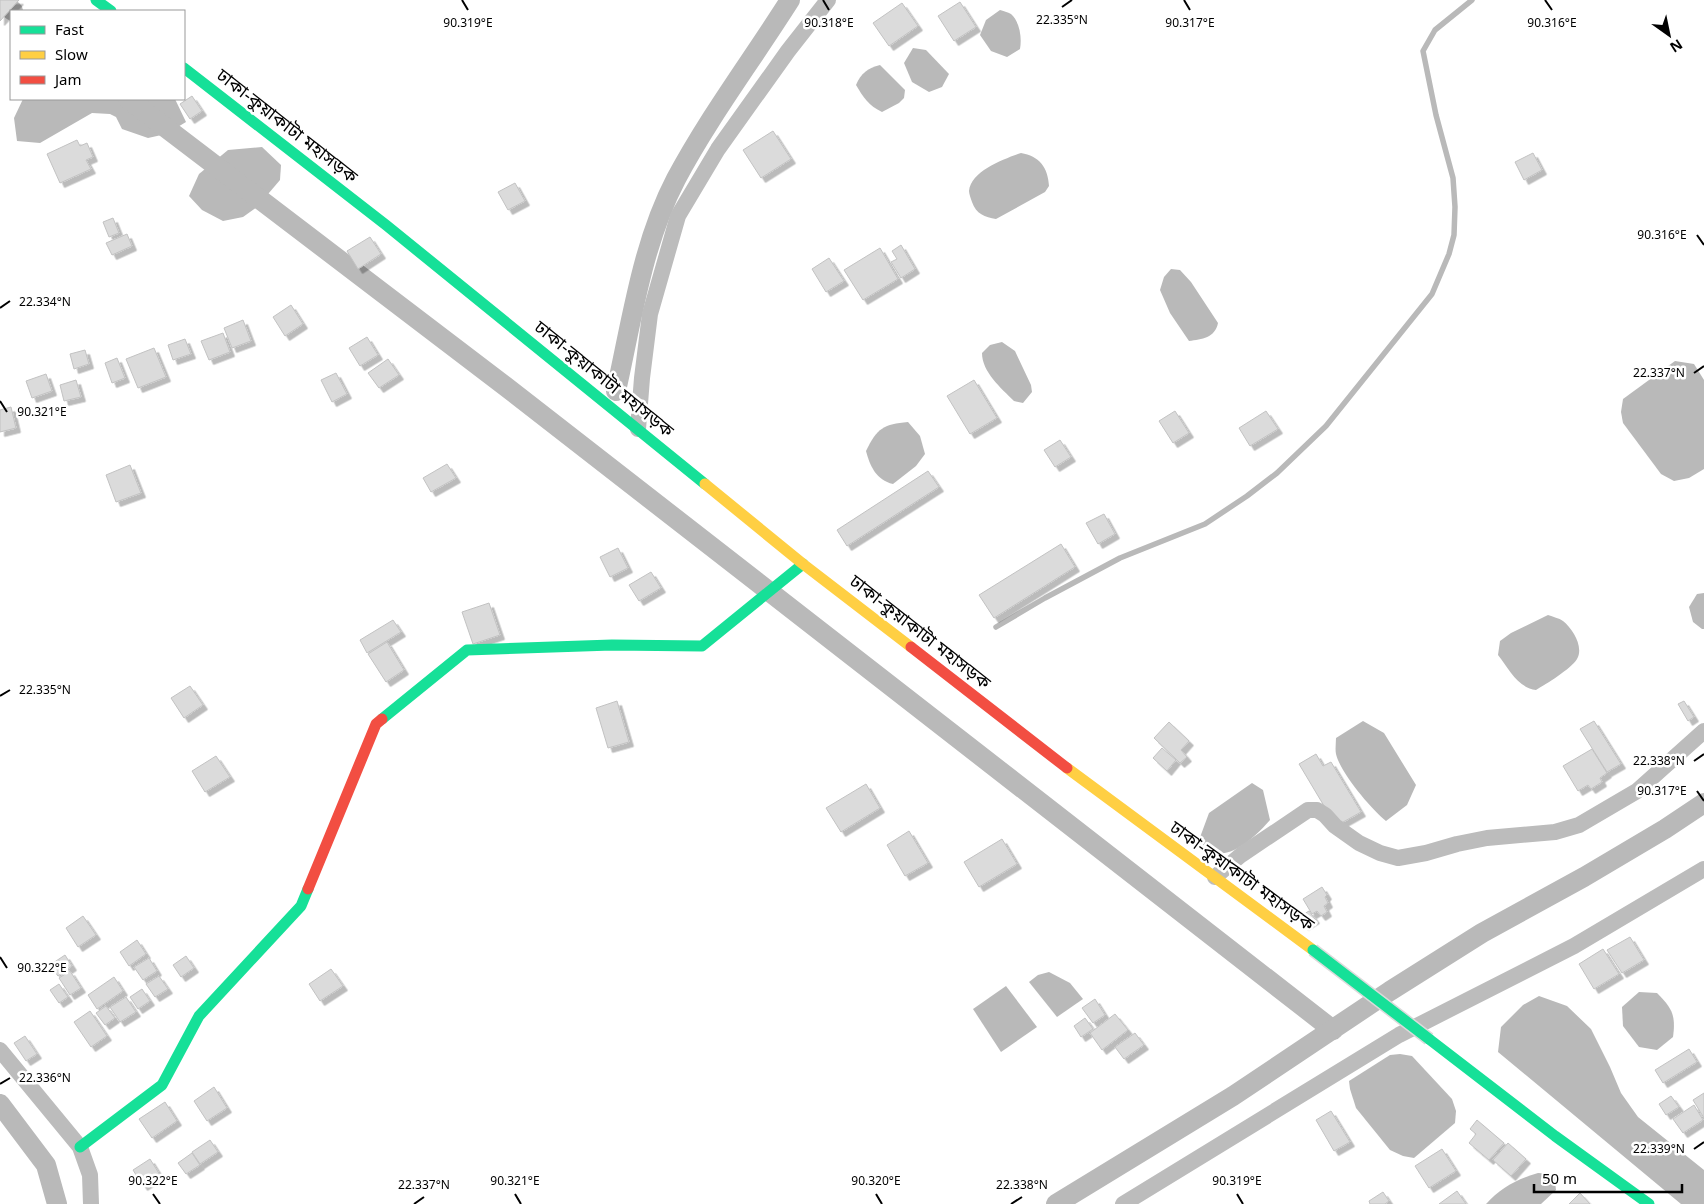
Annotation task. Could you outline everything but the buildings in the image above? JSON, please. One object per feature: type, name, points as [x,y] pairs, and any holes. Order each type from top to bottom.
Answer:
[{"type":"main road","points":[[96,0],[110,10]]},
{"type":"main road","name":"ঢাকা-কুয়াকাটা মহাসড়ক","points":[[185,69],[386,225],[803,564],[1067,768],[1313,950],[1555,1136],[1649,1204]]},
{"type":"main road","points":[[80,1147],[162,1085],[199,1016],[301,906],[376,724],[466,650],[612,646],[702,646],[803,564]]},
{"type":"street","points":[[638,428],[650,314],[678,216],[718,149],[788,51],[828,0]]},
{"type":"street","points":[[1215,878],[1241,855],[1308,810],[1317,810],[1325,815],[1335,826],[1359,843],[1380,853],[1398,858],[1426,853],[1457,844],[1519,834],[1554,832],[1579,825],[1637,791],[1704,731]]},
{"type":"street","points":[[1123,1204],[1399,1035],[1574,946],[1704,869]]},
{"type":"street","points":[[0,1050],[80,1147],[90,1175],[92,1204]]},
{"type":"shaded area","points":[[1000,10],[1010,13],[1014,17],[1021,40],[1020,49],[1007,57],[991,51],[980,35],[986,20]]},
{"type":"shaded area","points":[[913,48],[926,50],[949,74],[942,87],[929,92],[912,82],[904,63]]},
{"type":"shaded area","points":[[880,65],[905,90],[904,98],[899,103],[882,112],[867,101],[856,85],[865,72]]},
{"type":"shaded area","points":[[23,100],[175,100],[186,122],[166,134],[148,138],[122,129],[116,117],[110,114],[92,113],[40,143],[17,141],[14,118]]},
{"type":"shaded area","points":[[262,147],[281,165],[280,180],[257,207],[243,217],[223,221],[202,210],[189,196],[199,174],[228,150]]},
{"type":"shaded area","points":[[1021,153],[1033,157],[1041,163],[1047,173],[1049,186],[1045,192],[996,219],[981,214],[974,206],[971,198],[969,191],[971,184],[976,177],[989,167]]},
{"type":"shaded area","points":[[1171,269],[1180,270],[1191,282],[1218,323],[1211,335],[1189,341],[1170,313],[1160,290],[1164,277]]},
{"type":"shaded area","points":[[1002,342],[1015,351],[1031,385],[1032,392],[1023,403],[1014,401],[998,385],[985,367],[982,353],[990,345]]},
{"type":"shaded area","points":[[1675,361],[1694,364],[1704,380],[1704,469],[1689,478],[1674,481],[1661,474],[1623,423],[1621,412],[1623,399]]},
{"type":"shaded area","points":[[908,422],[920,436],[925,454],[916,466],[893,484],[878,476],[866,451],[874,437],[882,429],[893,424]]},
{"type":"shaded area","points":[[1704,593],[1704,629],[1702,629],[1693,622],[1689,607],[1697,594]]},
{"type":"shaded area","points":[[1548,615],[1567,624],[1576,638],[1579,654],[1574,663],[1536,690],[1524,686],[1510,672],[1498,655],[1500,641],[1511,633]]},
{"type":"shaded area","points":[[1363,721],[1384,733],[1416,785],[1407,805],[1386,821],[1357,790],[1343,770],[1336,754],[1336,738]]},
{"type":"shaded area","points":[[1252,783],[1263,790],[1270,820],[1251,839],[1235,850],[1218,853],[1209,850],[1199,840],[1209,813]]},
{"type":"shaded area","points":[[1049,972],[1070,983],[1083,999],[1057,1017],[1029,982],[1038,975]]},
{"type":"shaded area","points":[[1006,986],[1037,1027],[1001,1052],[973,1009]]},
{"type":"shaded area","points":[[1639,992],[1657,993],[1672,1012],[1674,1023],[1673,1037],[1657,1050],[1639,1047],[1623,1026],[1622,1007]]},
{"type":"shaded area","points":[[1539,996],[1567,1006],[1591,1029],[1621,1093],[1638,1117],[1704,1170],[1704,1204],[1681,1204],[1498,1052],[1501,1027],[1523,1005]]},
{"type":"shaded area","points":[[1390,1055],[1412,1056],[1452,1099],[1456,1111],[1455,1123],[1414,1158],[1403,1156],[1390,1150],[1356,1108],[1350,1089],[1349,1081]]},
{"type":"shaded area","points":[[1538,1173],[1554,1174],[1556,1190],[1541,1204],[1486,1204],[1509,1185]]},
{"type":"waterway","points":[[616,391],[639,283],[664,204],[702,133],[790,0]]},
{"type":"waterway","points":[[996,627],[1045,598],[1120,558],[1205,524],[1247,496],[1277,473],[1326,426],[1432,294],[1449,254],[1454,235],[1455,207],[1453,178],[1436,115],[1423,51],[1435,30],[1472,0]]},
{"type":"waterway","points":[[0,1],[12,10]]},
{"type":"waterway","points":[[129,100],[505,386],[1333,1030]]},
{"type":"waterway","points":[[1056,1204],[1233,1096],[1390,991],[1482,933],[1584,877],[1665,829],[1704,803]]},
{"type":"waterway","points":[[0,1104],[46,1165],[57,1204]]},
{"type":"traffic: fast","points":[[96,0],[110,10]]},
{"type":"traffic: fast","points":[[185,69],[386,225],[705,484]]},
{"type":"traffic: fast","points":[[382,719],[467,650],[612,645],[702,646],[803,564]]},
{"type":"traffic: fast","points":[[80,1147],[162,1085],[199,1016],[301,906],[308,889]]},
{"type":"traffic: fast","points":[[1313,950],[1429,1039]]},
{"type":"traffic: fast","points":[[1429,1039],[1555,1136],[1649,1204]]},
{"type":"traffic: slow","points":[[705,484],[803,564],[911,647]]},
{"type":"traffic: slow","points":[[1067,768],[1313,950]]},
{"type":"traffic: jam","points":[[911,647],[1067,768]]},
{"type":"traffic: jam","points":[[308,889],[376,724],[382,719]]}]
